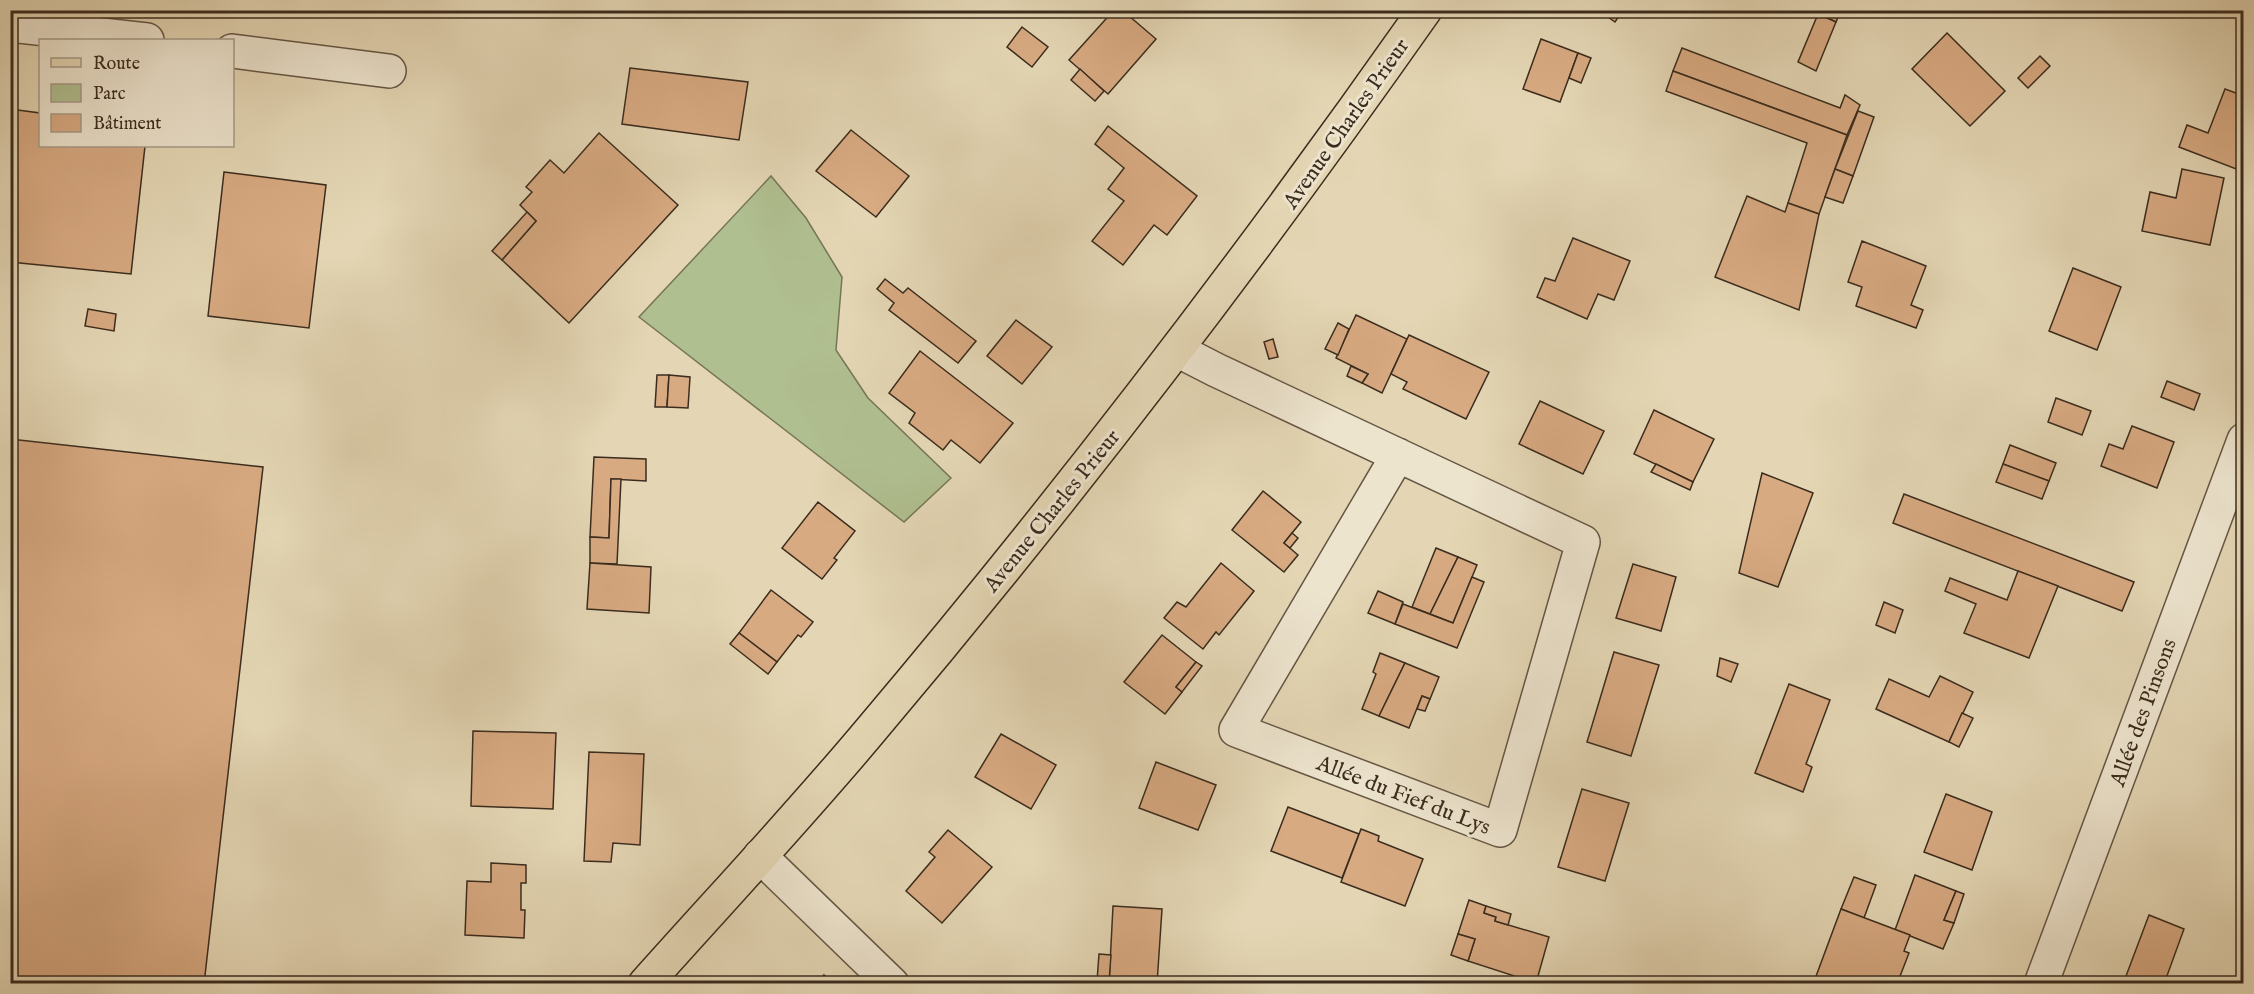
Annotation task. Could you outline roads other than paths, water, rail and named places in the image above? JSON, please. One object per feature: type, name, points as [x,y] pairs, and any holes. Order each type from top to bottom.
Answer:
[{"type":"main road","name":"Avenue Charles Prieur","points":[[645,984],[868,733],[974,606],[1177,350],[1272,225],[1425,10]]},
{"type":"street","points":[[10,25],[138,39]]},
{"type":"street","points":[[234,51],[389,71]]},
{"type":"street","name":"Allée du Fief du Lys","points":[[1177,350],[1583,542],[1500,830],[1236,730],[1398,455]]},
{"type":"street","name":"Allée des Pinsons","points":[[2041,984],[2244,440]]},
{"type":"street","points":[[759,856],[892,984]]}]
